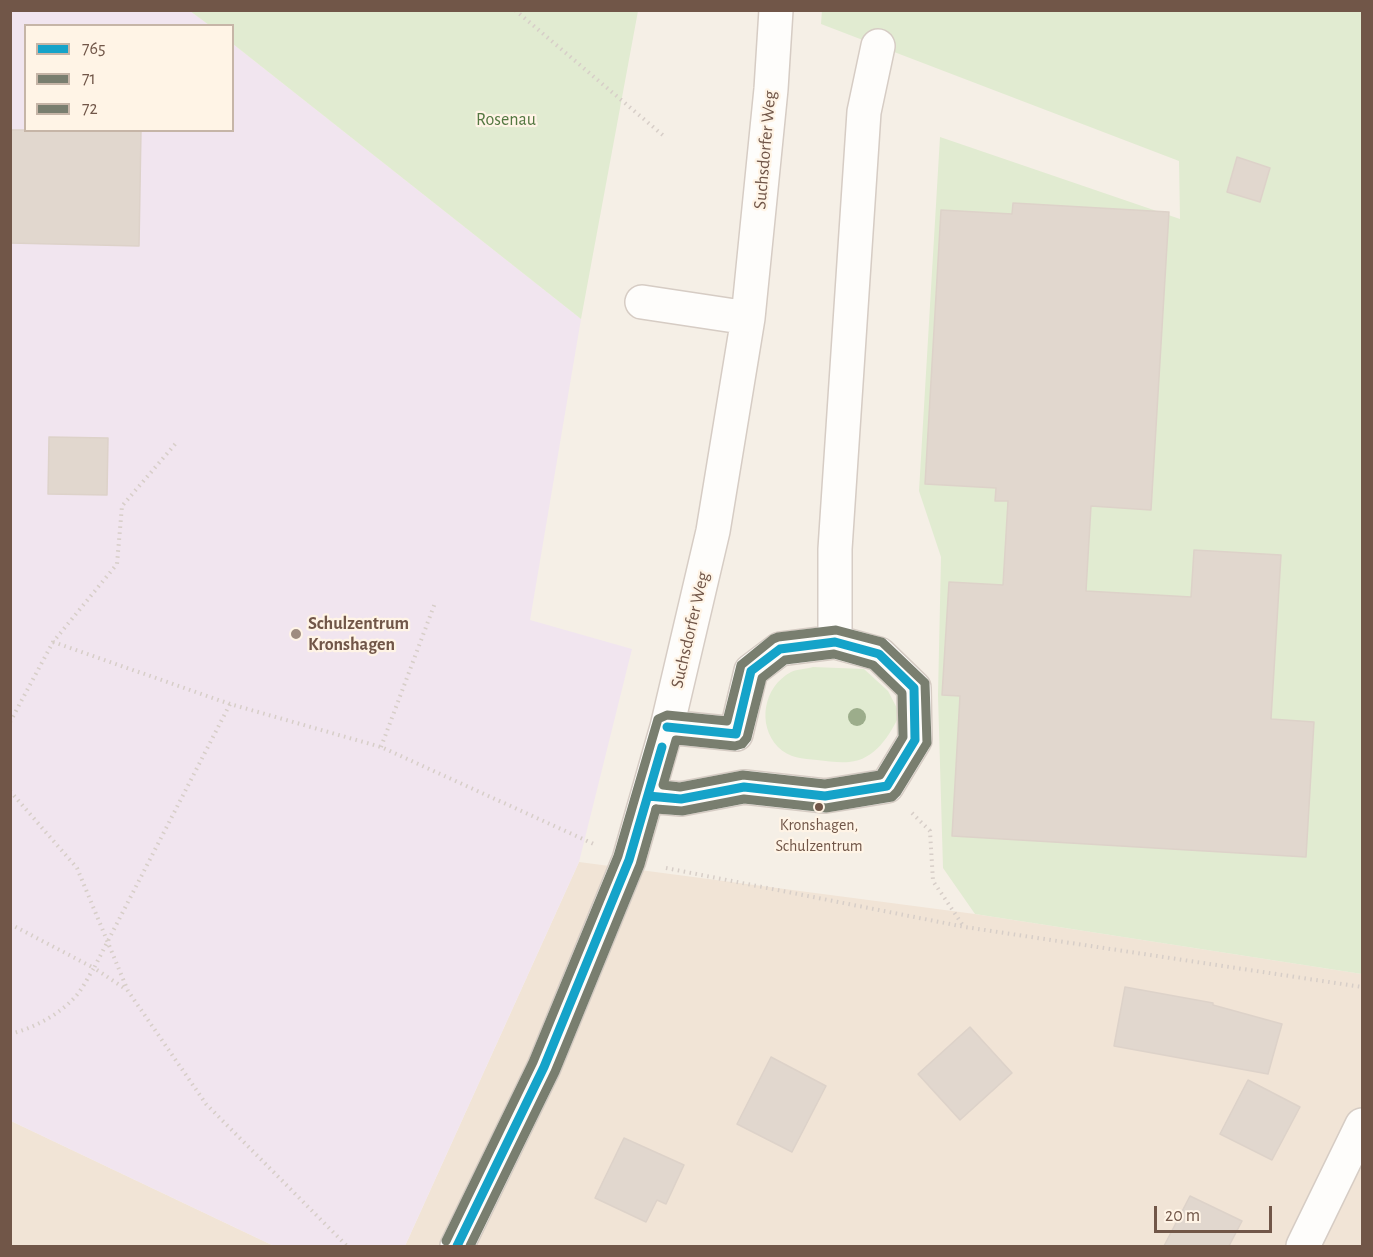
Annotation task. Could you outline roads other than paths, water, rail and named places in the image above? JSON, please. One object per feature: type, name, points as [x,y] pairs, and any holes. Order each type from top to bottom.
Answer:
[{"type":"street","name":"Suchsdorfer Weg","points":[[457,1246],[544,1066],[629,860],[668,726],[713,531],[748,318],[767,136],[776,10]]},
{"type":"street","points":[[835,642],[835,549],[864,112],[878,46]]},
{"type":"street","points":[[642,302],[748,318]]},
{"type":"street","points":[[648,796],[681,799],[744,787],[825,796],[887,786],[915,740],[914,688],[879,654],[835,642],[780,649],[751,671],[736,734],[668,726]]},
{"type":"street","points":[[1303,1246],[1362,1125]]},
{"type":"place","name":"Schulzentrum Kronshagen","points":[[296,634]]},
{"type":"place","name":"Kronshagen, Schulzentrum","points":[[819,807]]},
{"type":"park label","name":"Rosenau","points":[[506,120]]}]
